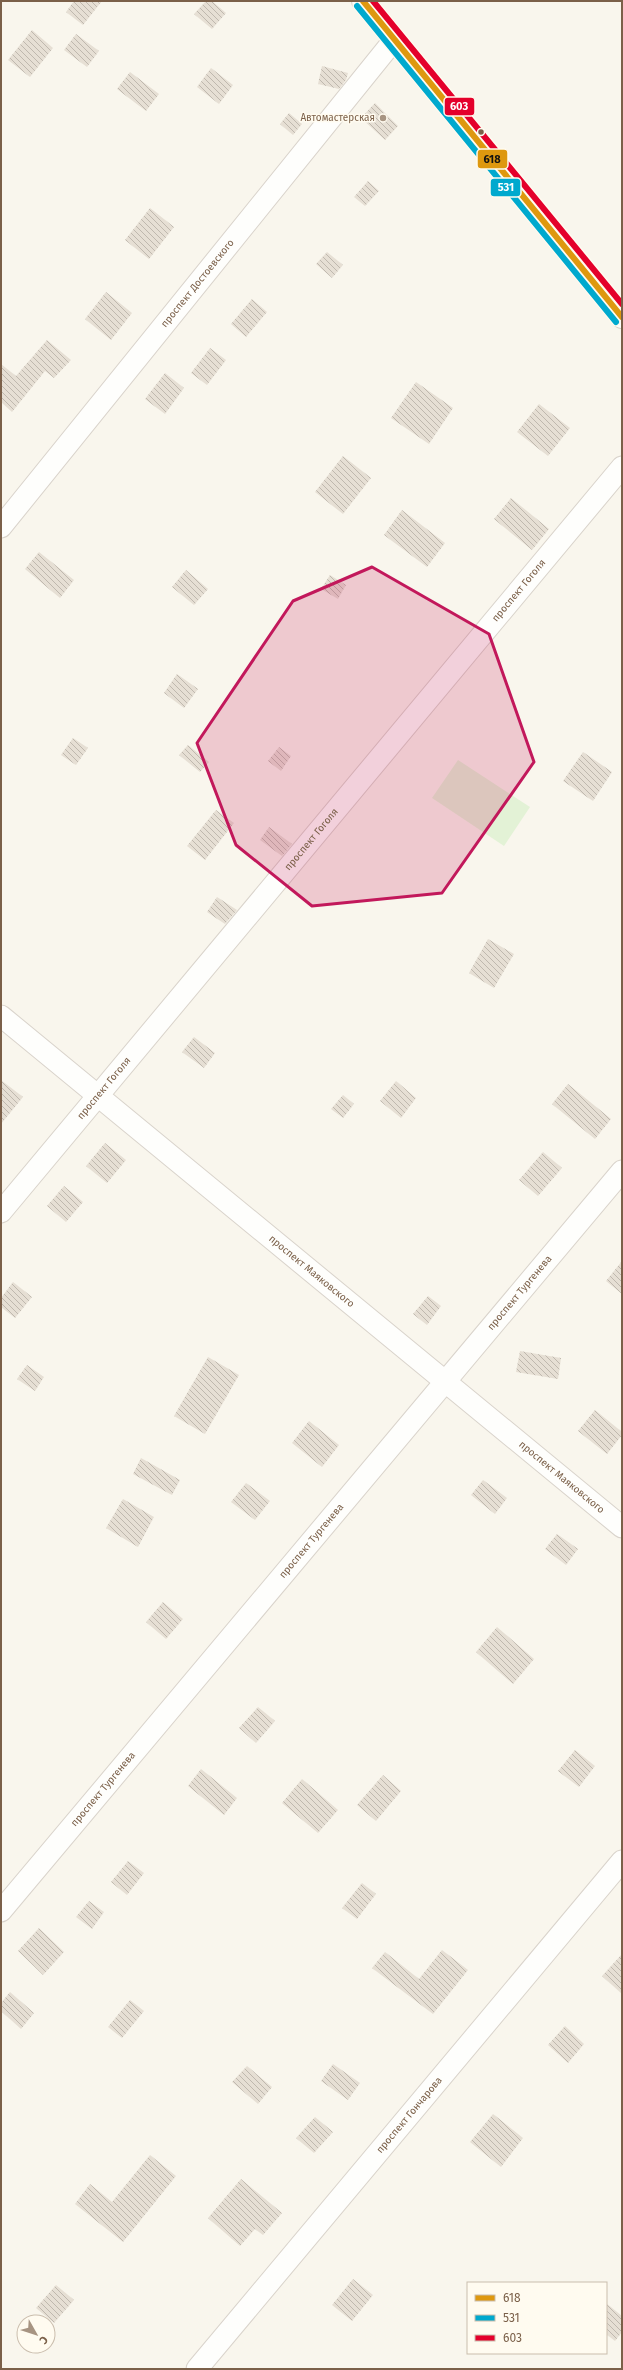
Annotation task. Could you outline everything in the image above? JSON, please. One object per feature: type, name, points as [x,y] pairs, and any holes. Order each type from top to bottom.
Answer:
[{"type":"main road","points":[[363,1],[622,317]]},
{"type":"street","name":"проспект Достоевского","points":[[1,527],[394,40]]},
{"type":"street","name":"проспект Гоголя","points":[[1,1212],[622,467]]},
{"type":"street","name":"проспект Маяковского","points":[[1,1016],[445,1383],[622,1527]]},
{"type":"street","name":"проспект Тургенева","points":[[1,1911],[622,1171]]},
{"type":"street","name":"проспект Гончарова","points":[[197,2369],[622,1861]]},
{"type":"highlighted area","points":[[372,567],[489,634],[534,762],[442,893],[312,906],[236,845],[197,743],[293,601]]},
{"type":"green space","points":[[458,760],[530,807],[504,846],[432,798]]},
{"type":"building","points":[[74,1],[102,1],[83,25],[66,12]]},
{"type":"building","points":[[206,1],[212,1],[226,13],[212,29],[194,14]]},
{"type":"building","points":[[32,30],[53,48],[30,77],[8,60]]},
{"type":"building","points":[[76,34],[99,51],[87,67],[64,50]]},
{"type":"building","points":[[322,66],[348,73],[346,80],[339,89],[318,84]]},
{"type":"building","points":[[211,68],[233,85],[219,104],[197,87]]},
{"type":"building","points":[[130,72],[159,94],[146,111],[117,89]]},
{"type":"building","points":[[375,103],[398,126],[385,140],[361,118]]},
{"type":"building","points":[[289,113],[302,124],[293,135],[280,124]]},
{"type":"building","points":[[368,181],[379,191],[365,206],[354,197]]},
{"type":"building","points":[[150,208],[174,227],[149,259],[125,240]]},
{"type":"building","points":[[327,252],[343,265],[332,278],[316,264]]},
{"type":"building","points":[[106,292],[132,313],[111,340],[85,319]]},
{"type":"building","points":[[252,299],[267,312],[246,337],[231,324]]},
{"type":"building","points":[[47,340],[71,360],[54,378],[45,371],[12,412],[1,402],[1,364],[16,376]]},
{"type":"building","points":[[210,348],[226,360],[207,385],[191,373]]},
{"type":"building","points":[[165,373],[184,388],[165,414],[145,399]]},
{"type":"building","points":[[416,382],[453,408],[429,444],[391,418]]},
{"type":"building","points":[[539,404],[570,428],[548,456],[517,432]]},
{"type":"building","points":[[343,456],[371,478],[343,514],[315,492]]},
{"type":"building","points":[[511,498],[549,529],[532,550],[494,519]]},
{"type":"building","points":[[402,510],[445,543],[427,567],[384,535]]},
{"type":"building","points":[[39,552],[74,580],[60,598],[25,569]]},
{"type":"building","points":[[186,570],[208,589],[194,605],[172,587]]},
{"type":"building","points":[[330,575],[346,585],[338,599],[321,589]]},
{"type":"building","points":[[177,674],[198,689],[184,708],[164,693]]},
{"type":"building","points":[[73,738],[88,748],[76,765],[61,755]]},
{"type":"building","points":[[188,745],[209,762],[200,772],[179,755]]},
{"type":"building","points":[[279,747],[291,756],[281,771],[268,761]]},
{"type":"building","points":[[583,752],[612,772],[593,801],[563,781]]},
{"type":"building","points":[[216,810],[234,823],[205,860],[187,846]]},
{"type":"building","points":[[269,827],[292,844],[282,856],[260,840]]},
{"type":"building","points":[[217,897],[237,910],[225,924],[207,912]]},
{"type":"building","points":[[488,939],[514,954],[494,988],[469,973]]},
{"type":"building","points":[[194,1037],[215,1053],[204,1068],[182,1052]]},
{"type":"building","points":[[1,1080],[23,1097],[1,1124]]},
{"type":"building","points":[[396,1081],[416,1098],[401,1118],[380,1101]]},
{"type":"building","points":[[568,1084],[611,1119],[595,1139],[552,1104]]},
{"type":"building","points":[[343,1095],[354,1104],[343,1118],[331,1109]]},
{"type":"building","points":[[105,1143],[126,1160],[107,1183],[86,1166]]},
{"type":"building","points":[[543,1152],[562,1168],[538,1196],[519,1180]]},
{"type":"building","points":[[64,1186],[83,1202],[66,1222],[47,1206]]},
{"type":"building","points":[[622,1261],[622,1294],[606,1281]]},
{"type":"building","points":[[13,1282],[32,1297],[15,1318],[1,1307],[1,1298]]},
{"type":"building","points":[[428,1296],[441,1306],[427,1325],[413,1314]]},
{"type":"building","points":[[520,1351],[561,1358],[558,1379],[516,1372]]},
{"type":"building","points":[[208,1357],[239,1375],[205,1434],[174,1416]]},
{"type":"building","points":[[27,1365],[44,1377],[35,1391],[17,1379]]},
{"type":"building","points":[[595,1410],[622,1432],[622,1435],[607,1454],[578,1431]]},
{"type":"building","points":[[309,1421],[339,1445],[322,1467],[292,1443]]},
{"type":"building","points":[[141,1458],[180,1480],[172,1495],[133,1474]]},
{"type":"building","points":[[483,1480],[507,1498],[495,1514],[471,1495]]},
{"type":"building","points":[[246,1483],[270,1501],[255,1520],[231,1502]]},
{"type":"building","points":[[123,1499],[154,1517],[138,1547],[106,1528]]},
{"type":"building","points":[[557,1534],[578,1549],[566,1565],[545,1549]]},
{"type":"building","points":[[163,1602],[183,1619],[166,1639],[146,1622]]},
{"type":"building","points":[[497,1627],[534,1659],[513,1684],[476,1652]]},
{"type":"building","points":[[258,1707],[275,1721],[256,1743],[239,1728]]},
{"type":"building","points":[[575,1750],[595,1766],[579,1787],[558,1771]]},
{"type":"building","points":[[201,1769],[237,1798],[224,1815],[188,1786]]},
{"type":"building","points":[[383,1775],[401,1791],[376,1821],[357,1805]]},
{"type":"building","points":[[302,1779],[338,1810],[318,1833],[282,1803]]},
{"type":"building","points":[[128,1861],[144,1873],[127,1895],[111,1882]]},
{"type":"building","points":[[362,1883],[376,1894],[357,1919],[342,1908]]},
{"type":"building","points":[[89,1901],[104,1912],[92,1929],[76,1917]]},
{"type":"building","points":[[39,1928],[64,1952],[43,1975],[18,1951]]},
{"type":"building","points":[[442,1950],[468,1970],[433,2014],[372,1968],[385,1952],[419,1979]]},
{"type":"building","points":[[622,1954],[622,1994],[602,1976]]},
{"type":"building","points":[[10,1992],[34,2013],[21,2029],[1,2011],[1,2003]]},
{"type":"building","points":[[130,2000],[144,2011],[122,2038],[108,2027]]},
{"type":"building","points":[[565,2026],[584,2044],[568,2063],[548,2045]]},
{"type":"building","points":[[333,2064],[360,2083],[348,2100],[321,2081]]},
{"type":"building","points":[[247,2066],[272,2087],[258,2104],[232,2082]]},
{"type":"building","points":[[493,2114],[523,2138],[501,2167],[470,2142]]},
{"type":"building","points":[[315,2117],[333,2132],[314,2153],[296,2138]]},
{"type":"building","points":[[150,2155],[176,2176],[123,2242],[75,2204],[90,2184],[112,2202]]},
{"type":"building","points":[[241,2179],[282,2213],[263,2235],[255,2229],[240,2246],[208,2218]]},
{"type":"building","points":[[353,2279],[373,2295],[352,2321],[332,2305]]},
{"type":"building","points":[[56,2285],[74,2300],[56,2321],[56,2314],[43,2314],[36,2308]]},
{"type":"building","points":[[607,2304],[622,2316],[622,2332],[615,2341],[607,2335]]},
{"type":"transit line","name":"618","points":[[363,1],[622,317]]},
{"type":"transit line","name":"603","points":[[373,1],[622,304]]},
{"type":"transit line","name":"531","points":[[357,6],[616,322]]},
{"type":"place","name":"Автомастерская","points":[[383,118]]}]
